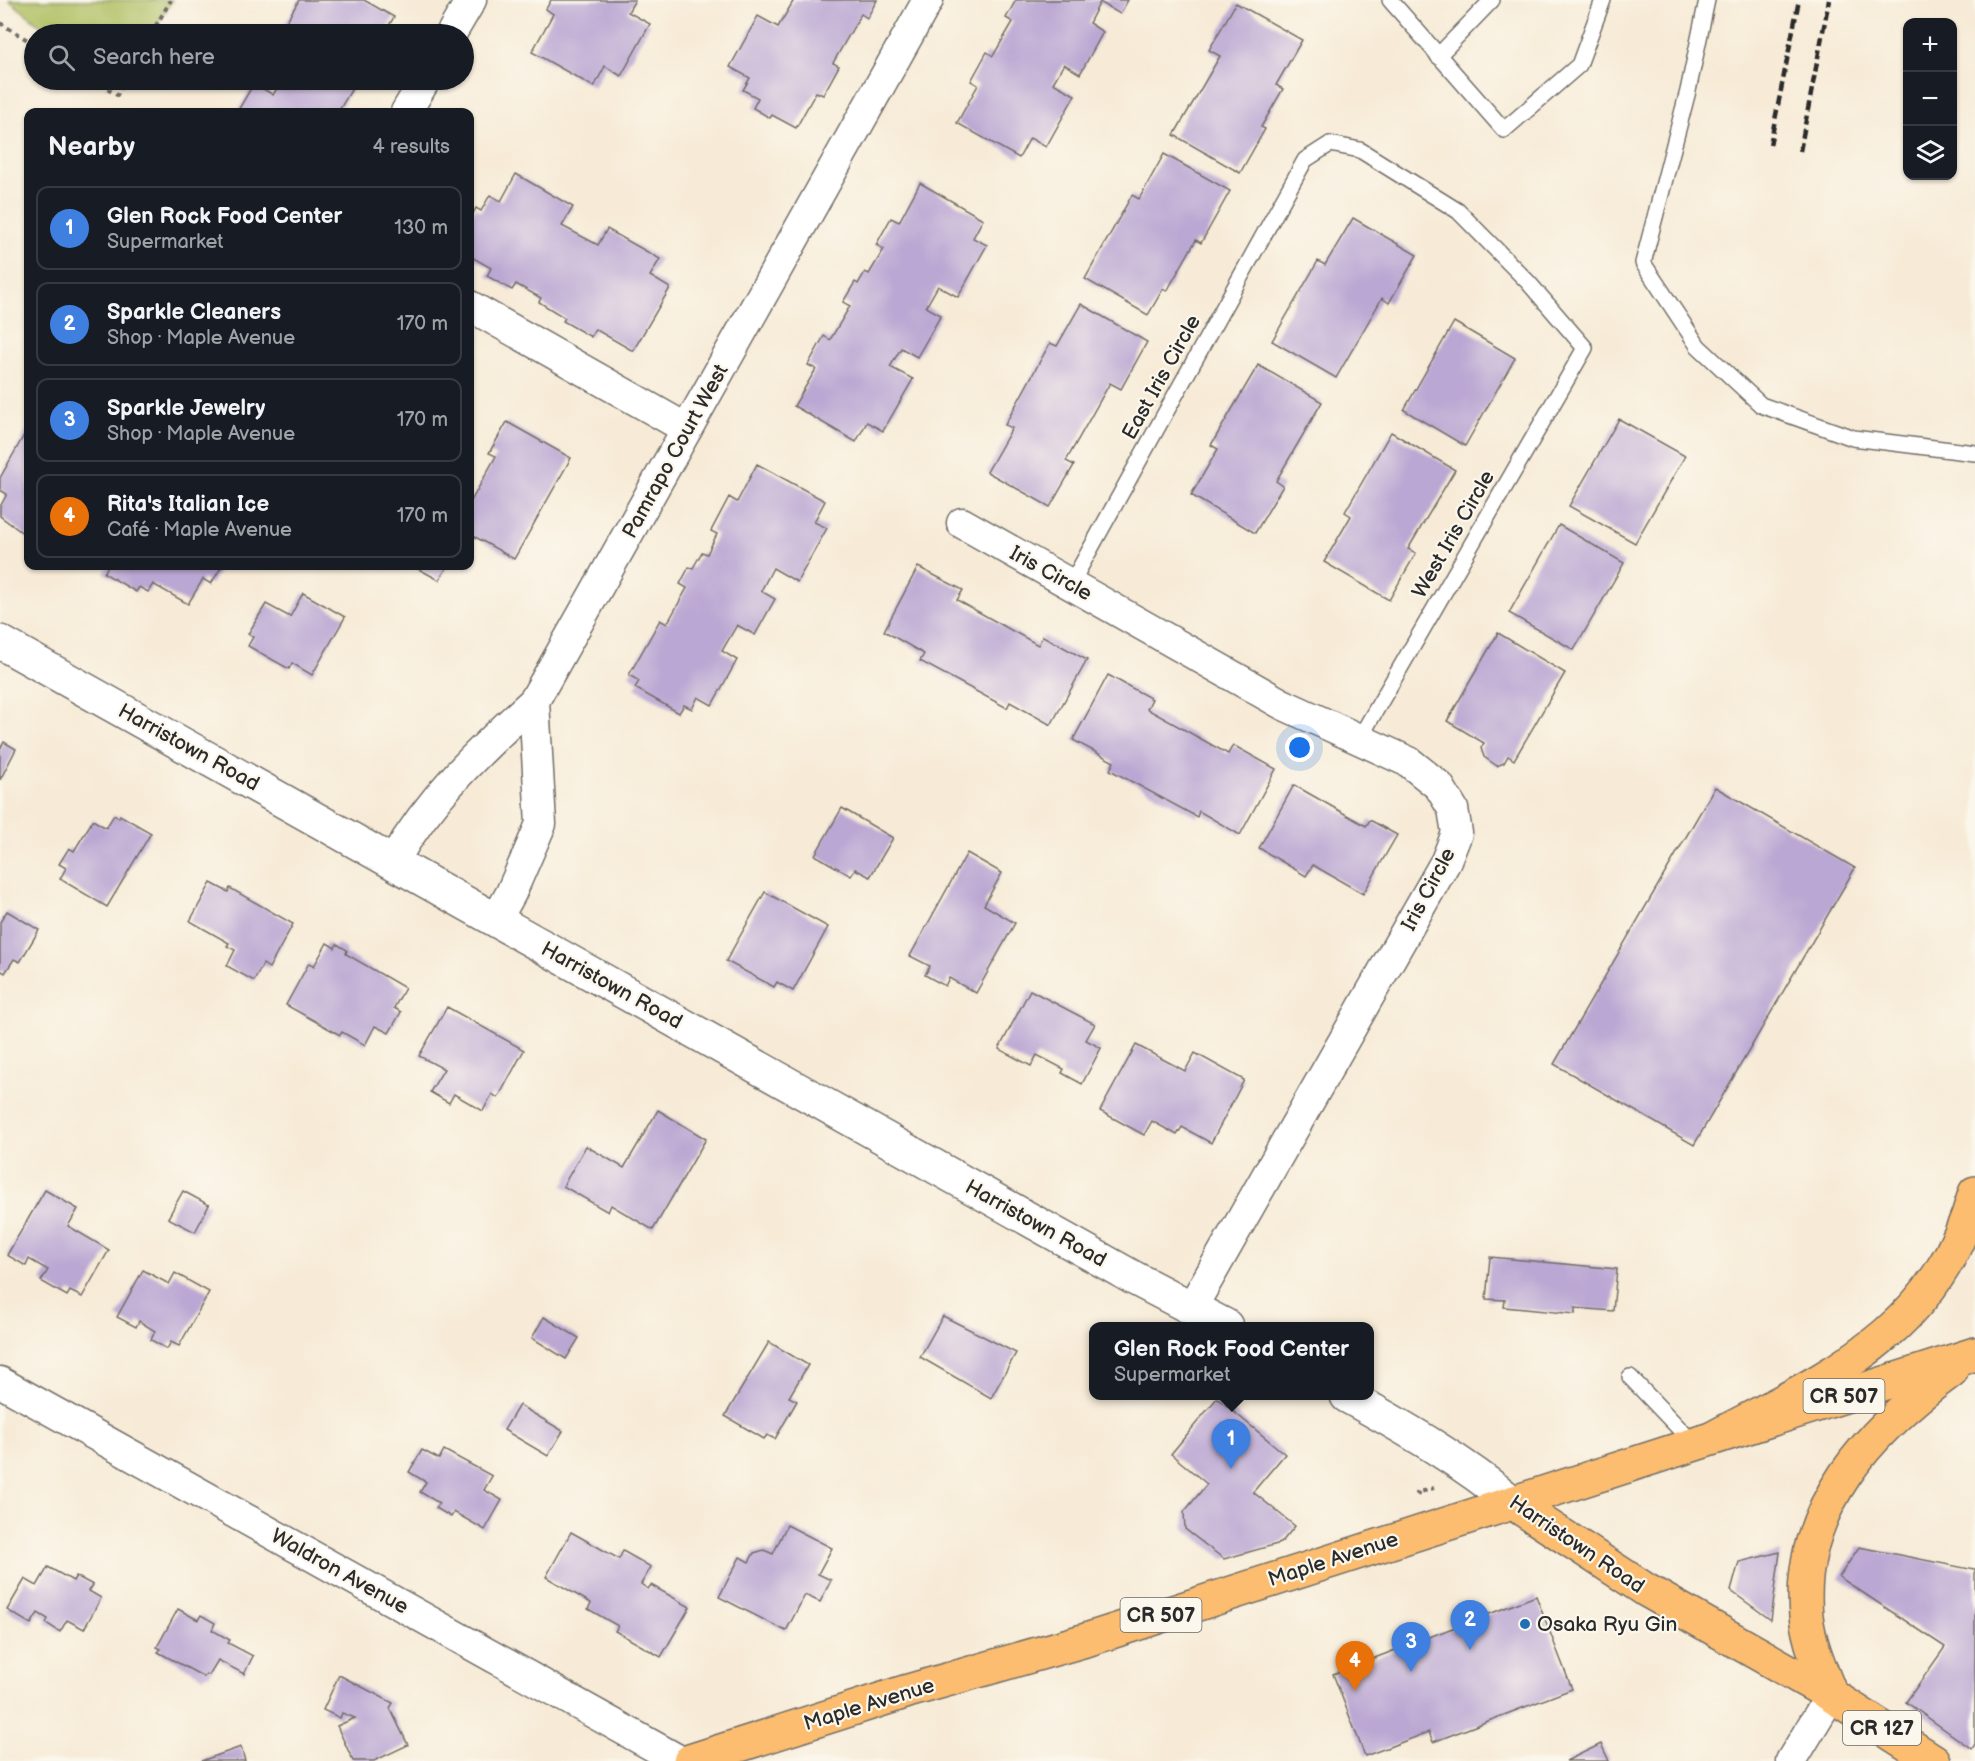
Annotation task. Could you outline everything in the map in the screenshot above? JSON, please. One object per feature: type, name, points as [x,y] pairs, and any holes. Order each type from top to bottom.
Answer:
[{"type":"main road","points":[[1704,1441],[1830,1376],[1901,1323],[1929,1291],[1951,1257],[1975,1193]]},
{"type":"main road","points":[[1830,1695],[1815,1655],[1806,1617],[1806,1577],[1815,1535],[1831,1494],[1851,1463],[1879,1431],[1913,1399],[1975,1354]]},
{"type":"main road","name":"Maple Avenue","points":[[690,1761],[898,1694],[1086,1640],[1975,1354]]},
{"type":"main road","name":"Harristown Road","points":[[1513,1503],[1646,1590],[1830,1695],[1934,1761]]},
{"type":"street","points":[[457,24],[471,0]]},
{"type":"street","name":"Pamrapo Court West","points":[[534,701],[928,0]]},
{"type":"street","points":[[408,108],[419,90]]},
{"type":"street","points":[[474,308],[687,429]]},
{"type":"street","name":"Iris Circle","points":[[962,523],[1282,704],[1358,741],[1409,762],[1439,786],[1453,809],[1457,833],[1446,861],[1192,1307]]},
{"type":"street","name":"Harristown Road","points":[[0,642],[1132,1277],[1219,1322]]},
{"type":"street","points":[[393,862],[408,836],[461,769],[534,701]]},
{"type":"street","points":[[496,920],[511,893],[541,824],[534,701]]},
{"type":"street","name":"Waldron Avenue","points":[[0,1382],[680,1761]]},
{"type":"street","name":"Harristown Road","points":[[1356,1400],[1481,1477],[1513,1503]]},
{"type":"street","points":[[1791,1761],[1830,1695]]},
{"type":"lane","points":[[1390,0],[1504,130],[1579,65],[1603,0]]},
{"type":"lane","points":[[1438,56],[1492,0]]},
{"type":"lane","points":[[1707,0],[1688,91],[1643,263],[1698,346],[1761,405],[1853,438],[1975,453]]},
{"type":"lane","name":"East Iris Circle","points":[[1071,584],[1305,160],[1330,144],[1360,150],[1458,211],[1528,282],[1585,348]]},
{"type":"lane","name":"West Iris Circle","points":[[1358,741],[1585,348]]},
{"type":"lane","points":[[1630,1377],[1704,1441]]},
{"type":"path","points":[[158,24],[171,0]]},
{"type":"path","points":[[0,23],[24,38]]},
{"type":"path","points":[[109,90],[117,95],[120,90]]},
{"type":"green space","points":[[9,0],[172,0],[158,24],[39,24]]},
{"type":"building","points":[[299,0],[364,0],[394,17],[390,24],[285,24]]},
{"type":"building","points":[[551,0],[635,0],[628,12],[650,24],[621,76],[605,66],[594,87],[532,52],[553,14],[546,9]]},
{"type":"building","points":[[794,0],[877,0],[867,18],[861,14],[833,63],[839,66],[823,95],[816,92],[796,128],[772,115],[770,118],[753,108],[758,98],[743,90],[750,78],[730,67],[758,16],[778,27]]},
{"type":"building","points":[[1016,0],[1128,0],[1120,14],[1100,2],[1089,23],[1103,32],[1080,74],[1064,64],[1053,83],[1075,95],[1046,147],[1030,138],[1019,158],[957,123],[978,85],[971,81],[987,52],[993,56],[1013,22],[1006,18]]},
{"type":"building","points":[[1236,3],[1302,40],[1276,85],[1283,89],[1261,127],[1265,129],[1240,173],[1174,135],[1220,56],[1209,50]]},
{"type":"building","points":[[250,90],[265,90],[273,95],[276,90],[351,90],[340,108],[239,108]]},
{"type":"building","points":[[1164,154],[1230,191],[1201,243],[1196,240],[1167,291],[1163,289],[1148,315],[1085,279],[1132,195],[1139,199]]},
{"type":"building","points":[[516,174],[573,207],[562,226],[598,245],[607,229],[660,259],[650,276],[670,288],[633,351],[595,329],[591,337],[563,321],[565,318],[539,302],[541,298],[516,284],[512,290],[487,276],[491,268],[474,258],[474,212],[476,208],[481,211],[490,195],[501,201]]},
{"type":"building","points":[[920,183],[983,219],[973,238],[987,245],[958,297],[938,286],[926,307],[941,315],[917,357],[901,348],[890,367],[913,379],[883,431],[867,422],[856,442],[794,406],[816,369],[808,365],[824,336],[830,340],[850,306],[843,302],[855,282],[858,284],[865,272],[869,274],[884,249],[876,245],[891,218],[899,222]]},
{"type":"building","points":[[1353,218],[1417,255],[1389,303],[1382,298],[1336,378],[1272,341],[1318,261],[1325,265]]},
{"type":"building","points":[[1081,304],[1147,342],[1121,389],[1110,383],[1066,461],[1074,465],[1050,507],[987,472],[1012,428],[1005,425],[1050,343],[1057,346]]},
{"type":"building","points":[[1454,322],[1515,358],[1465,446],[1404,410]]},
{"type":"building","points":[[1258,365],[1322,402],[1276,481],[1283,486],[1255,533],[1191,495],[1218,449],[1211,445]]},
{"type":"building","points":[[1619,419],[1685,456],[1635,543],[1569,506]]},
{"type":"building","points":[[507,422],[571,458],[514,559],[474,536],[474,496],[496,456],[489,453]]},
{"type":"building","points":[[1391,432],[1455,470],[1408,549],[1416,553],[1389,600],[1324,562],[1351,516],[1345,512]]},
{"type":"building","points":[[24,435],[24,534],[0,516],[0,507],[7,494],[0,490],[0,478]]},
{"type":"building","points":[[757,464],[825,501],[814,522],[827,528],[797,582],[773,568],[761,591],[775,599],[755,635],[737,625],[722,651],[737,660],[712,705],[698,697],[692,709],[684,705],[679,713],[635,688],[639,681],[629,675],[660,620],[667,624],[687,588],[680,584],[689,567],[693,568],[702,552],[707,554],[717,534],[711,531],[729,497],[737,502]]},
{"type":"building","points":[[1559,525],[1624,563],[1574,650],[1509,613]]},
{"type":"building","points":[[918,567],[963,590],[957,600],[1038,645],[1043,636],[1087,660],[1051,725],[1010,702],[1007,708],[920,661],[924,654],[884,631]]},
{"type":"building","points":[[106,570],[220,570],[211,584],[203,579],[188,604],[153,584],[148,592],[139,587],[136,592],[104,573]]},
{"type":"building","points":[[420,570],[445,570],[439,580]]},
{"type":"building","points":[[303,593],[345,617],[312,675],[292,663],[289,669],[248,646],[253,637],[248,634],[266,604],[290,617]]},
{"type":"building","points":[[1498,633],[1565,673],[1514,760],[1508,756],[1504,763],[1497,766],[1484,757],[1481,748],[1484,743],[1447,721]]},
{"type":"building","points":[[1108,675],[1152,699],[1147,709],[1228,754],[1233,745],[1276,769],[1240,835],[1199,811],[1197,817],[1110,770],[1114,762],[1073,740]]},
{"type":"building","points":[[4,742],[16,749],[0,780],[0,749]]},
{"type":"building","points":[[1294,785],[1366,826],[1370,820],[1397,835],[1363,894],[1313,865],[1306,876],[1259,848]]},
{"type":"building","points":[[1715,787],[1855,868],[1694,1145],[1554,1064]]},
{"type":"building","points":[[842,808],[893,838],[870,877],[855,869],[851,876],[815,855]]},
{"type":"building","points":[[114,815],[119,818],[120,815],[151,833],[107,907],[60,879],[66,868],[59,864],[69,848],[74,851],[93,820],[106,828]]},
{"type":"building","points":[[967,853],[1002,873],[984,905],[1015,923],[976,993],[949,978],[945,986],[925,975],[930,966],[910,956]]},
{"type":"building","points":[[211,883],[228,892],[230,888],[293,924],[269,968],[263,964],[254,981],[227,966],[235,950],[227,946],[229,943],[190,921]]},
{"type":"building","points":[[765,892],[828,927],[793,991],[777,982],[774,987],[726,961]]},
{"type":"building","points":[[7,911],[39,930],[20,962],[14,959],[5,973],[0,970],[0,922]]},
{"type":"building","points":[[327,943],[335,948],[337,944],[347,950],[346,954],[405,988],[394,1008],[401,1012],[389,1033],[375,1026],[365,1045],[342,1032],[340,1035],[286,1005],[309,963],[314,966]]},
{"type":"building","points":[[1030,990],[1095,1024],[1086,1040],[1101,1048],[1082,1084],[1062,1073],[1064,1069],[1037,1055],[1031,1066],[999,1049]]},
{"type":"building","points":[[447,1007],[524,1050],[498,1098],[492,1094],[483,1111],[454,1094],[449,1103],[430,1092],[444,1069],[419,1056]]},
{"type":"building","points":[[1136,1045],[1185,1071],[1195,1053],[1244,1080],[1211,1143],[1182,1127],[1177,1135],[1152,1121],[1144,1135],[1100,1111]]},
{"type":"building","points":[[658,1110],[706,1139],[653,1230],[611,1205],[608,1212],[563,1186],[586,1146],[624,1168]]},
{"type":"building","points":[[45,1190],[78,1209],[68,1226],[109,1250],[82,1297],[70,1291],[67,1296],[41,1281],[48,1270],[29,1259],[26,1266],[7,1255]]},
{"type":"building","points":[[183,1191],[209,1205],[195,1232],[168,1218]]},
{"type":"building","points":[[1490,1257],[1617,1269],[1613,1311],[1575,1308],[1575,1314],[1504,1307],[1505,1300],[1486,1299]]},
{"type":"building","points":[[143,1270],[169,1284],[175,1273],[209,1292],[179,1346],[171,1342],[167,1349],[151,1340],[155,1331],[139,1321],[136,1327],[117,1317]]},
{"type":"building","points":[[943,1316],[1016,1353],[991,1398],[920,1357]]},
{"type":"building","points":[[544,1317],[579,1338],[566,1359],[532,1338]]},
{"type":"building","points":[[769,1342],[808,1365],[789,1397],[797,1401],[775,1439],[767,1435],[764,1439],[725,1416]]},
{"type":"building","points":[[1215,1400],[1219,1400],[1285,1454],[1253,1492],[1295,1526],[1281,1543],[1224,1559],[1185,1529],[1184,1512],[1207,1484],[1171,1454]]},
{"type":"building","points":[[519,1405],[563,1431],[548,1456],[504,1430]]},
{"type":"building","points":[[422,1450],[439,1459],[444,1450],[492,1476],[484,1490],[502,1500],[485,1530],[454,1512],[451,1517],[436,1508],[439,1503],[420,1492],[426,1482],[409,1472]]},
{"type":"building","points":[[787,1525],[832,1548],[818,1574],[831,1580],[820,1602],[805,1595],[786,1631],[719,1597],[740,1557],[749,1562],[754,1553],[764,1550],[773,1554]]},
{"type":"building","points":[[571,1532],[619,1559],[623,1551],[651,1567],[641,1584],[648,1589],[651,1585],[690,1607],[661,1657],[615,1631],[618,1626],[588,1609],[591,1603],[546,1577]]},
{"type":"building","points":[[1859,1547],[1975,1570],[1975,1744],[1972,1749],[1906,1702],[1945,1647],[1839,1577]]},
{"type":"building","points":[[1780,1552],[1771,1620],[1731,1591],[1739,1562]]},
{"type":"building","points":[[48,1567],[73,1581],[76,1576],[93,1585],[89,1591],[101,1598],[84,1629],[67,1620],[60,1632],[46,1623],[48,1619],[38,1613],[31,1624],[7,1610],[25,1579],[37,1586]]},
{"type":"building","points":[[1536,1596],[1572,1689],[1433,1742],[1429,1732],[1365,1756],[1333,1674]]},
{"type":"building","points":[[178,1609],[198,1620],[201,1615],[215,1623],[212,1630],[230,1640],[228,1643],[253,1656],[244,1674],[218,1660],[209,1675],[206,1674],[204,1677],[158,1652],[161,1649],[157,1647]]},
{"type":"building","points":[[339,1675],[393,1703],[390,1708],[408,1745],[374,1761],[353,1761],[337,1726],[355,1718],[342,1713],[340,1718],[323,1710]]},
{"type":"building","points":[[1601,1744],[1609,1761],[1566,1761]]},
{"type":"building","points":[[241,1747],[245,1761],[201,1761]]},
{"type":"railway","points":[[1770,145],[1799,0]]},
{"type":"railway","points":[[1800,151],[1829,0]]},
{"type":"place","name":"Glen Rock Food Center","points":[[1231,1469]]},
{"type":"place","name":"Osaka Ryu Gin","points":[[1525,1624]]},
{"type":"place","name":"Sparkle Cleaners","points":[[1470,1650]]},
{"type":"place","name":"Sparkle Jewelry","points":[[1411,1672]]},
{"type":"place","name":"Rita's Italian Ice","points":[[1355,1691]]}]
